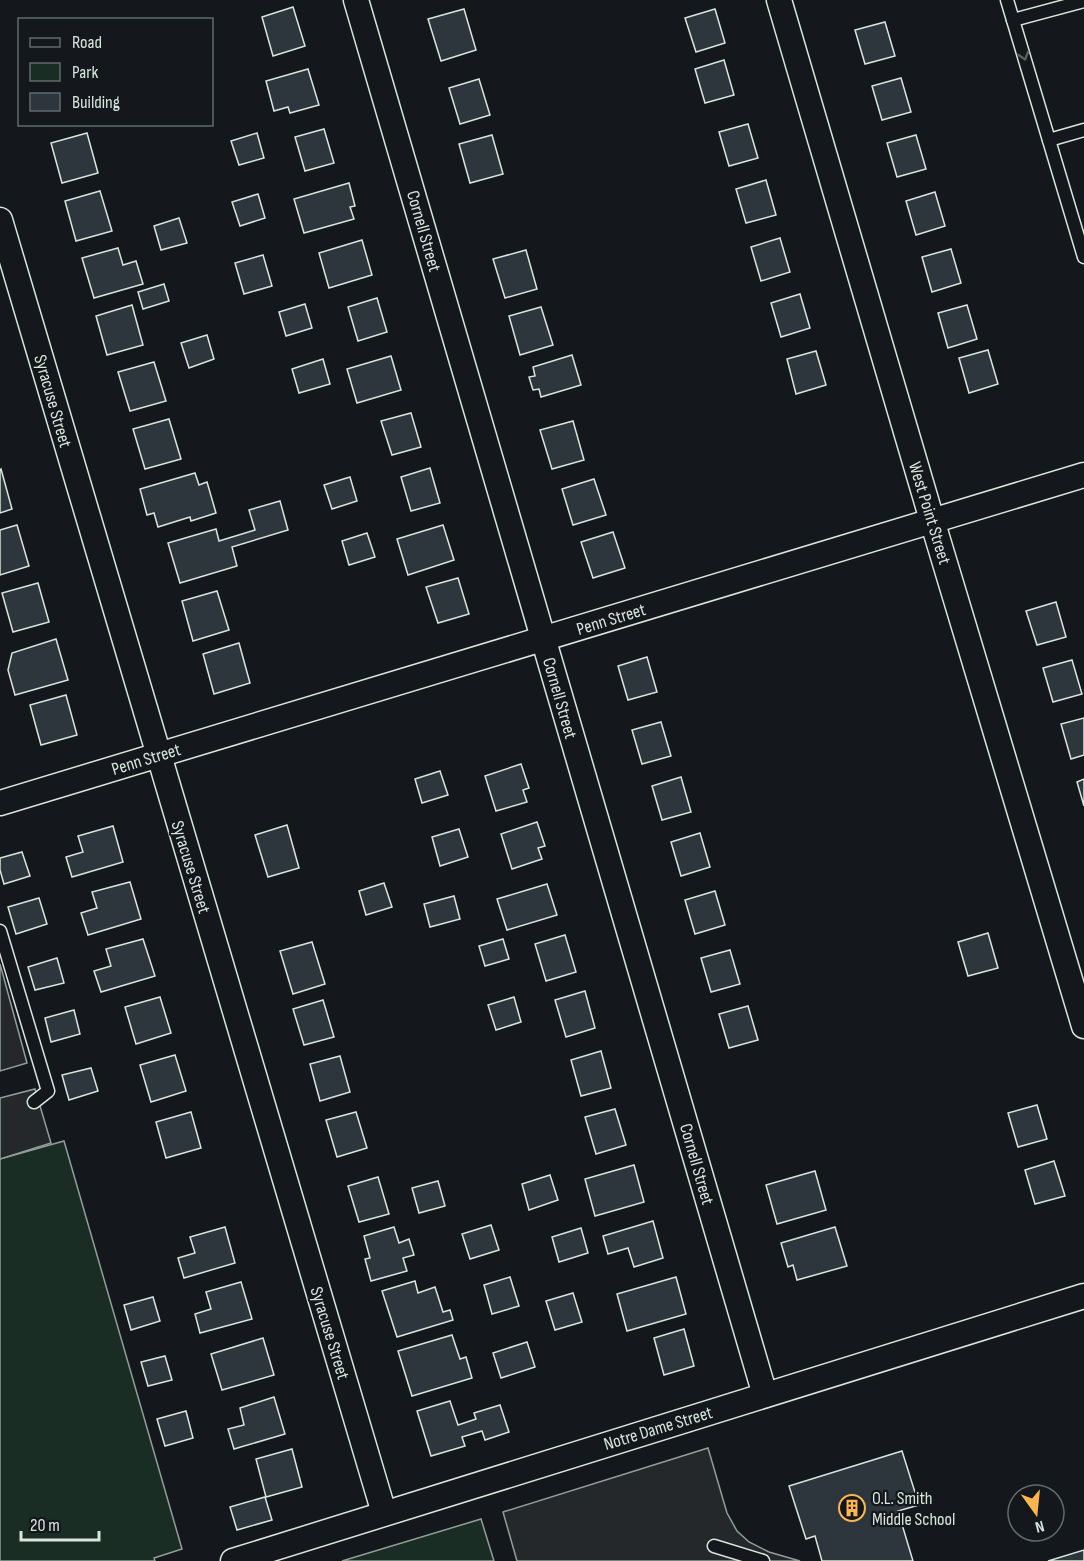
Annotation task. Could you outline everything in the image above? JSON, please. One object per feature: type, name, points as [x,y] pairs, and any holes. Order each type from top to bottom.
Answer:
[{"type":"street","name":"Cornell Street","points":[[356,0],[765,1395]]},
{"type":"street","name":"West Point Street","points":[[779,0],[1084,1026]]},
{"type":"street","name":"Syracuse Street","points":[[0,220],[384,1513]]},
{"type":"street","name":"Penn Street","points":[[0,803],[1084,475]]},
{"type":"street","name":"Notre Dame Street","points":[[233,1561],[295,1551],[384,1513],[1084,1296]]},
{"type":"lane","points":[[1007,0],[1084,257]]},
{"type":"lane","points":[[1013,20],[1084,1]]},
{"type":"lane","points":[[1049,140],[1084,130]]},
{"type":"lane","points":[[0,931],[48,1091],[34,1102]]},
{"type":"lane","points":[[714,1546],[763,1561]]},
{"type":"green space","points":[[64,1141],[182,1549],[154,1558],[155,1561],[0,1561],[0,1159]]},
{"type":"green space","points":[[481,1519],[494,1561],[342,1561]]},
{"type":"shaded area","points":[[0,964],[27,1063],[0,1071]]},
{"type":"shaded area","points":[[35,1089],[51,1143],[0,1159],[0,1098]]},
{"type":"shaded area","points":[[708,1448],[727,1513],[737,1531],[749,1542],[769,1552],[800,1561],[517,1561],[503,1512]]},
{"type":"building","points":[[293,7],[305,46],[273,56],[262,17]]},
{"type":"building","points":[[464,9],[476,50],[441,61],[428,19]]},
{"type":"building","points":[[715,9],[725,43],[696,52],[685,18]]},
{"type":"building","points":[[885,22],[895,56],[865,64],[855,30]]},
{"type":"building","points":[[724,60],[734,95],[705,103],[695,69]]},
{"type":"building","points":[[308,69],[319,105],[290,113],[288,107],[274,111],[266,81]]},
{"type":"building","points":[[901,78],[911,112],[882,120],[872,86]]},
{"type":"building","points":[[479,79],[490,115],[460,124],[449,88]]},
{"type":"building","points":[[748,124],[758,158],[729,166],[719,132]]},
{"type":"building","points":[[324,129],[334,163],[305,171],[295,137]]},
{"type":"building","points":[[87,133],[98,173],[62,183],[51,143]]},
{"type":"building","points":[[257,133],[264,158],[239,165],[231,141]]},
{"type":"building","points":[[492,135],[503,174],[470,183],[459,144]]},
{"type":"building","points":[[916,135],[926,169],[897,177],[887,143]]},
{"type":"building","points":[[766,180],[776,215],[746,223],[736,189]]},
{"type":"building","points":[[349,183],[355,206],[350,207],[354,219],[304,233],[294,199]]},
{"type":"building","points":[[100,191],[112,231],[76,241],[65,201]]},
{"type":"building","points":[[935,192],[945,226],[916,235],[906,201]]},
{"type":"building","points":[[258,194],[265,218],[240,226],[232,202]]},
{"type":"building","points":[[179,218],[187,243],[161,250],[154,226]]},
{"type":"building","points":[[780,238],[790,272],[761,281],[751,247]]},
{"type":"building","points":[[362,240],[372,275],[329,288],[319,253]]},
{"type":"building","points":[[118,248],[123,265],[136,261],[143,284],[94,298],[82,258]]},
{"type":"building","points":[[951,249],[961,283],[932,292],[922,257]]},
{"type":"building","points":[[526,250],[537,289],[505,298],[493,259]]},
{"type":"building","points":[[263,255],[272,286],[244,294],[235,263]]},
{"type":"building","points":[[164,284],[169,301],[143,309],[138,292]]},
{"type":"building","points":[[800,294],[810,328],[781,337],[771,303]]},
{"type":"building","points":[[377,298],[387,332],[358,341],[348,307]]},
{"type":"building","points":[[305,304],[312,328],[286,336],[279,312]]},
{"type":"building","points":[[132,305],[143,345],[107,355],[96,316]]},
{"type":"building","points":[[967,305],[977,339],[948,348],[938,313]]},
{"type":"building","points":[[541,307],[553,345],[520,355],[509,316]]},
{"type":"building","points":[[207,335],[214,359],[189,368],[181,343]]},
{"type":"building","points":[[988,350],[998,384],[969,393],[959,358]]},
{"type":"building","points":[[816,351],[826,385],[796,394],[787,359]]},
{"type":"building","points":[[572,355],[581,385],[541,397],[539,389],[533,390],[529,377],[535,376],[533,367]]},
{"type":"building","points":[[391,356],[401,390],[357,403],[347,369]]},
{"type":"building","points":[[323,359],[330,384],[299,393],[292,369]]},
{"type":"building","points":[[154,362],[166,401],[130,411],[118,372]]},
{"type":"building","points":[[411,413],[421,447],[392,455],[381,421]]},
{"type":"building","points":[[169,419],[181,459],[145,469],[133,429]]},
{"type":"building","points":[[573,421],[584,460],[552,469],[540,430]]},
{"type":"building","points":[[430,468],[440,503],[411,511],[401,477]]},
{"type":"building","points":[[0,470],[12,509],[0,513]]},
{"type":"building","points":[[195,473],[199,485],[207,482],[216,513],[191,521],[190,517],[158,527],[154,513],[147,515],[140,489]]},
{"type":"building","points":[[350,477],[357,501],[332,509],[324,485]]},
{"type":"building","points":[[594,479],[606,515],[573,525],[562,489]]},
{"type":"building","points":[[280,501],[288,530],[232,547],[237,566],[180,583],[168,543],[216,529],[219,541],[255,530],[249,510]]},
{"type":"building","points":[[17,525],[29,566],[0,575],[0,530]]},
{"type":"building","points":[[443,525],[454,560],[408,575],[397,539]]},
{"type":"building","points":[[613,532],[625,568],[593,578],[581,542]]},
{"type":"building","points":[[367,533],[375,557],[349,565],[342,541]]},
{"type":"building","points":[[458,578],[469,614],[438,623],[426,587]]},
{"type":"building","points":[[38,583],[49,622],[13,632],[2,593]]},
{"type":"building","points":[[217,591],[229,630],[193,641],[182,601]]},
{"type":"building","points":[[1056,602],[1066,637],[1037,645],[1026,611]]},
{"type":"building","points":[[56,639],[68,680],[15,695],[8,670],[12,653]]},
{"type":"building","points":[[239,643],[250,683],[214,694],[203,654]]},
{"type":"building","points":[[647,657],[657,692],[628,700],[618,666]]},
{"type":"building","points":[[1072,660],[1082,694],[1053,702],[1043,668]]},
{"type":"building","points":[[66,695],[77,735],[41,745],[30,705]]},
{"type":"building","points":[[1084,718],[1084,755],[1071,759],[1061,724]]},
{"type":"building","points":[[661,722],[671,756],[642,764],[632,730]]},
{"type":"building","points":[[521,764],[529,788],[523,790],[527,802],[496,811],[485,776]]},
{"type":"building","points":[[440,771],[448,795],[422,803],[415,779]]},
{"type":"building","points":[[681,777],[691,812],[662,820],[652,786]]},
{"type":"building","points":[[1084,779],[1084,806],[1077,782]]},
{"type":"building","points":[[537,822],[545,846],[538,848],[542,859],[512,869],[501,834]]},
{"type":"building","points":[[287,825],[299,868],[268,877],[255,835]]},
{"type":"building","points":[[113,826],[123,862],[72,877],[66,857],[83,852],[78,836]]},
{"type":"building","points":[[459,829],[468,857],[440,866],[432,837]]},
{"type":"building","points":[[700,833],[710,867],[681,876],[671,842]]},
{"type":"building","points":[[22,852],[30,876],[4,884],[0,870],[0,858]]},
{"type":"building","points":[[130,882],[141,919],[88,935],[81,913],[97,908],[92,892]]},
{"type":"building","points":[[384,883],[392,907],[366,915],[359,891]]},
{"type":"building","points":[[547,884],[557,915],[507,930],[497,899]]},
{"type":"building","points":[[715,891],[725,925],[695,934],[685,900]]},
{"type":"building","points":[[454,896],[460,919],[430,927],[424,904]]},
{"type":"building","points":[[39,898],[47,924],[16,934],[8,907]]},
{"type":"building","points":[[988,933],[998,968],[968,976],[958,942]]},
{"type":"building","points":[[565,935],[576,972],[546,981],[535,944]]},
{"type":"building","points":[[143,939],[155,976],[101,992],[94,971],[111,966],[106,949]]},
{"type":"building","points":[[503,939],[509,959],[485,966],[479,946]]},
{"type":"building","points":[[312,942],[325,984],[293,994],[280,951]]},
{"type":"building","points":[[730,950],[740,984],[711,992],[701,958]]},
{"type":"building","points":[[57,958],[64,983],[35,990],[28,967]]},
{"type":"building","points":[[585,991],[595,1028],[566,1037],[555,1000]]},
{"type":"building","points":[[160,997],[171,1033],[136,1044],[125,1007]]},
{"type":"building","points":[[514,997],[521,1022],[496,1030],[488,1005]]},
{"type":"building","points":[[323,1000],[334,1037],[304,1045],[293,1009]]},
{"type":"building","points":[[748,1006],[758,1040],[729,1048],[719,1014]]},
{"type":"building","points":[[74,1010],[80,1034],[51,1042],[45,1018]]},
{"type":"building","points":[[601,1051],[611,1088],[581,1096],[571,1060]]},
{"type":"building","points":[[175,1055],[186,1091],[151,1102],[140,1065]]},
{"type":"building","points":[[340,1056],[350,1092],[320,1101],[310,1064]]},
{"type":"building","points":[[91,1068],[98,1091],[69,1100],[62,1075]]},
{"type":"building","points":[[1037,1105],[1047,1139],[1018,1147],[1008,1113]]},
{"type":"building","points":[[615,1109],[626,1145],[596,1154],[585,1117]]},
{"type":"building","points":[[191,1112],[201,1148],[166,1158],[156,1122]]},
{"type":"building","points":[[356,1112],[367,1148],[337,1157],[326,1120]]},
{"type":"building","points":[[1054,1161],[1065,1196],[1035,1204],[1025,1170]]},
{"type":"building","points":[[634,1165],[644,1202],[595,1216],[585,1179]]},
{"type":"building","points":[[815,1171],[826,1210],[777,1224],[766,1185]]},
{"type":"building","points":[[550,1175],[558,1200],[529,1210],[522,1184]]},
{"type":"building","points":[[378,1177],[389,1214],[359,1222],[348,1186]]},
{"type":"building","points":[[438,1181],[445,1206],[419,1213],[412,1188]]},
{"type":"building","points":[[653,1221],[663,1258],[634,1267],[628,1248],[608,1254],[603,1236]]},
{"type":"building","points":[[491,1225],[499,1250],[470,1259],[462,1234]]},
{"type":"building","points":[[225,1227],[235,1263],[184,1278],[178,1258],[195,1253],[190,1237]]},
{"type":"building","points":[[394,1227],[399,1243],[409,1239],[414,1255],[403,1258],[407,1271],[371,1281],[365,1259],[370,1258],[364,1236]]},
{"type":"building","points":[[835,1227],[847,1266],[797,1280],[793,1265],[788,1267],[781,1243]]},
{"type":"building","points":[[581,1228],[588,1253],[559,1262],[552,1237]]},
{"type":"building","points":[[510,1277],[519,1306],[492,1314],[484,1285]]},
{"type":"building","points":[[676,1277],[686,1314],[627,1331],[617,1294]]},
{"type":"building","points":[[415,1281],[418,1293],[435,1287],[443,1312],[450,1310],[453,1320],[397,1337],[382,1291]]},
{"type":"building","points":[[241,1282],[252,1319],[200,1333],[195,1314],[211,1309],[206,1292]]},
{"type":"building","points":[[573,1293],[582,1322],[555,1330],[546,1301]]},
{"type":"building","points":[[153,1297],[160,1321],[131,1330],[124,1305]]},
{"type":"building","points":[[684,1329],[694,1366],[664,1375],[654,1338]]},
{"type":"building","points":[[452,1335],[460,1359],[466,1357],[472,1378],[412,1396],[398,1351]]},
{"type":"building","points":[[263,1338],[274,1375],[222,1390],[211,1354]]},
{"type":"building","points":[[527,1342],[535,1367],[501,1378],[493,1353]]},
{"type":"building","points":[[165,1356],[172,1380],[148,1386],[141,1362]]},
{"type":"building","points":[[274,1397],[285,1434],[234,1449],[228,1429],[244,1425],[240,1408]]},
{"type":"building","points":[[450,1401],[458,1425],[476,1419],[474,1413],[500,1405],[509,1432],[485,1440],[482,1431],[462,1437],[465,1446],[431,1456],[417,1411]]},
{"type":"building","points":[[186,1411],[193,1438],[165,1446],[157,1419]]},
{"type":"building","points":[[292,1449],[302,1487],[266,1497],[256,1459]]},
{"type":"building","name":"O.L. Smith Middle School","points":[[902,1451],[919,1505],[898,1511],[913,1561],[822,1561],[815,1536],[806,1539],[789,1486]]},
{"type":"building","points":[[265,1497],[272,1520],[237,1530],[230,1507]]},
{"type":"building","points":[[1084,1550],[1084,1561],[1048,1561]]},
{"type":"place","name":"O.L. Smith Middle School","points":[[852,1508]]}]
